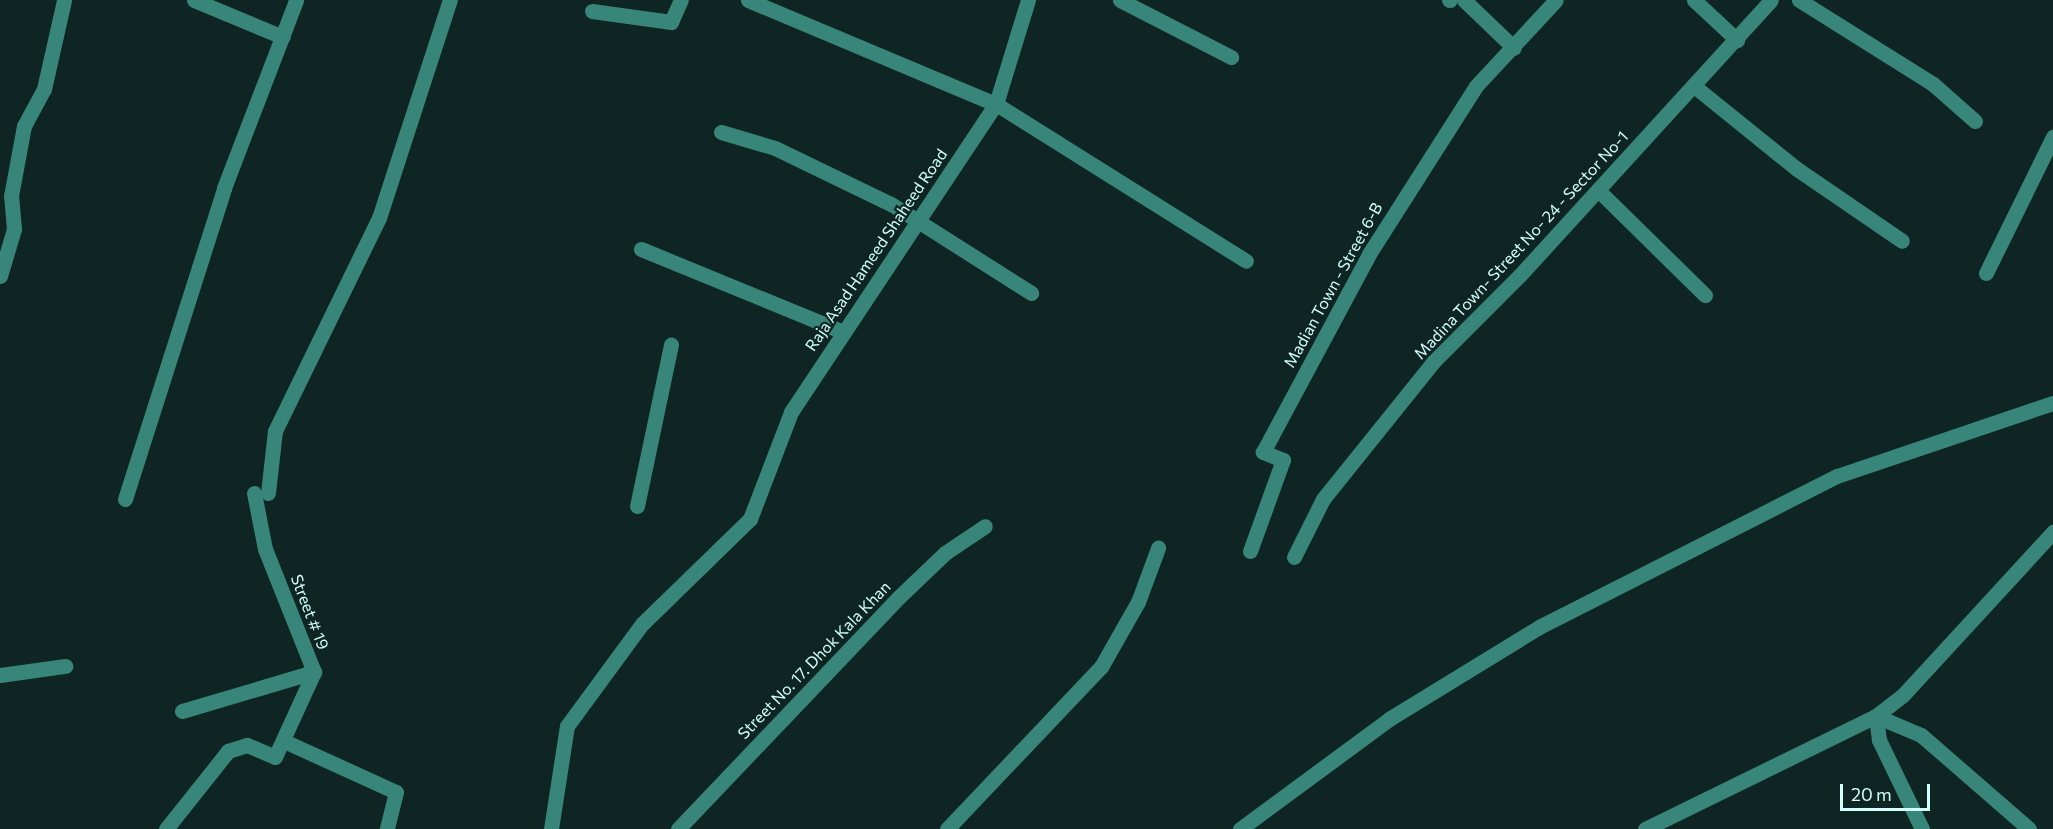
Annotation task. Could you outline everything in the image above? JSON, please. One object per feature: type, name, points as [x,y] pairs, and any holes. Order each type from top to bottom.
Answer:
[{"type":"street","points":[[0,276],[14,229],[11,196],[24,126],[44,89],[64,0]]},
{"type":"street","points":[[194,0],[284,37]]},
{"type":"street","points":[[125,500],[224,188],[284,37],[296,0]]},
{"type":"street","name":"Street # 19","points":[[284,741],[314,672],[265,549],[261,493],[275,431],[379,218],[450,0]]},
{"type":"street","points":[[592,11],[671,22],[681,0]]},
{"type":"street","points":[[748,0],[996,104],[1246,261]]},
{"type":"street","name":"Raja Asad Hameed Shaheed Road","points":[[551,829],[567,726],[642,624],[750,519],[791,412],[917,219],[996,104],[1028,0]]},
{"type":"street","points":[[1120,0],[1231,57]]},
{"type":"street","points":[[1464,0],[1514,48],[1556,0]]},
{"type":"street","points":[[1694,0],[1737,40]]},
{"type":"street","name":"Madina Town- Street No- 24 - Sector No-1","points":[[1294,556],[1323,499],[1433,362],[1598,190],[1771,0]]},
{"type":"street","points":[[1799,0],[1932,84],[1975,121]]},
{"type":"street","name":"Madian Town - Street 6-B","points":[[1250,550],[1283,460],[1263,452],[1268,442],[1407,187],[1476,86],[1514,48]]},
{"type":"street","points":[[1694,86],[1797,169],[1902,242]]},
{"type":"street","points":[[721,132],[819,167],[917,219],[1031,293]]},
{"type":"street","points":[[1986,273],[2053,136]]},
{"type":"street","points":[[1598,190],[1705,295]]},
{"type":"street","points":[[641,249],[843,332]]},
{"type":"street","points":[[637,506],[671,345]]},
{"type":"street","points":[[1240,829],[1389,719],[1539,627],[1837,476],[2053,403]]},
{"type":"street","name":"Street No. 17. Dhok Kala Khan","points":[[678,829],[899,597],[945,553],[985,526]]},
{"type":"street","points":[[1646,829],[1876,716],[1903,695],[2053,532]]},
{"type":"street","points":[[947,829],[1101,667],[1138,602],[1158,548]]},
{"type":"street","points":[[0,675],[64,666]]},
{"type":"street","points":[[182,711],[314,672]]},
{"type":"street","points":[[1876,716],[1879,740],[1922,829]]},
{"type":"street","points":[[1876,716],[1921,735],[2029,829]]},
{"type":"street","points":[[166,829],[228,751],[247,745],[273,757],[284,741],[396,792],[387,829]]}]
